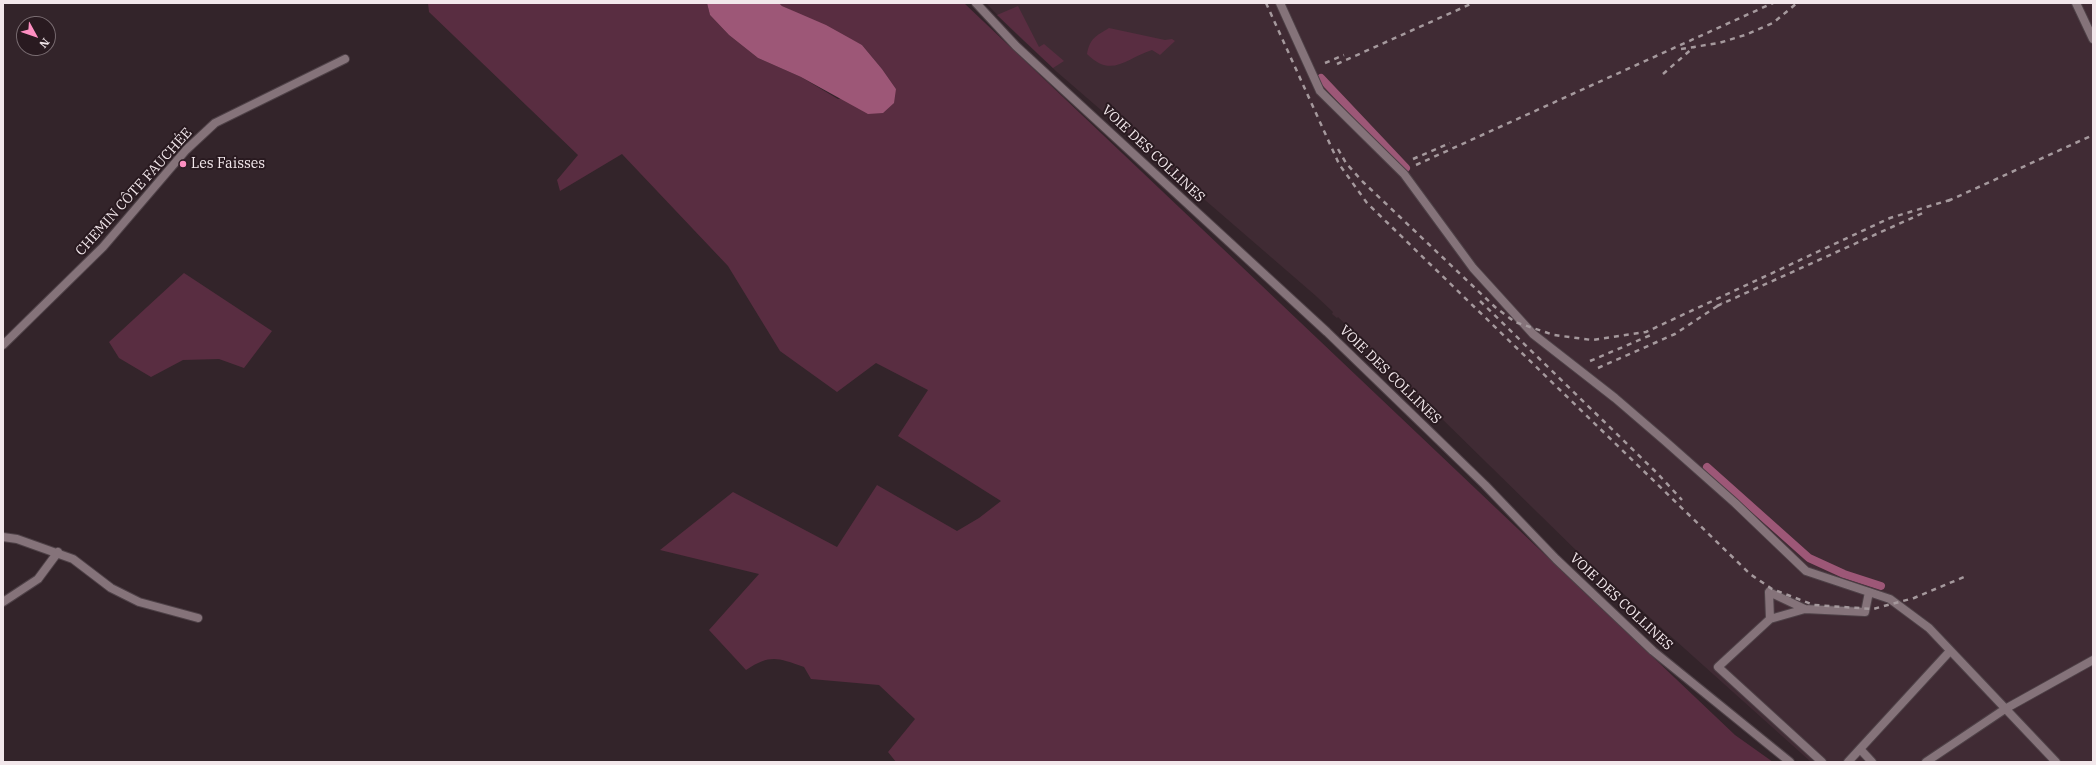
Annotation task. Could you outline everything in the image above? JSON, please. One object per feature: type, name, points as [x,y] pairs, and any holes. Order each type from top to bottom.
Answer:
[{"type":"street","name":"VOIE DES COLLINES","points":[[976,3],[1016,46],[1327,332],[1485,485],[1556,559],[1653,651],[1790,762]]},
{"type":"street","points":[[1280,3],[1320,92],[1404,174],[1473,268],[1534,334],[1615,398],[1735,502],[1806,571],[1890,599],[1929,628],[2056,762]]},
{"type":"street","points":[[2076,3],[2093,39]]},
{"type":"street","name":"CHEMIN CÔTE FAUCHÉE","points":[[3,344],[103,247],[186,150],[215,123],[345,59]]},
{"type":"street","points":[[3,537],[17,539],[58,552],[73,559],[111,588],[139,602],[198,618]]},
{"type":"street","points":[[3,602],[38,580],[58,552]]},
{"type":"street","points":[[1770,619],[1769,592],[1805,609]]},
{"type":"street","points":[[1822,762],[1718,667],[1770,619],[1805,609],[1864,612],[1869,592]]},
{"type":"street","points":[[1848,762],[1950,651]]},
{"type":"street","points":[[1926,762],[2005,709],[2093,660]]},
{"type":"street","points":[[1860,749],[1872,762]]},
{"type":"shaded area","points":[[428,3],[707,3],[710,15],[729,35],[758,58],[801,77],[838,99],[896,89],[862,45],[782,6],[779,3],[964,3],[1735,735],[1773,762],[896,762],[888,752],[915,719],[879,685],[811,679],[804,667],[787,661],[774,659],[762,662],[746,670],[709,630],[759,574],[660,550],[733,492],[837,547],[877,485],[957,531],[979,518],[1001,501],[898,436],[928,390],[876,363],[837,392],[780,351],[728,266],[622,154],[560,191],[557,180],[578,155],[429,12]]},
{"type":"shaded area","points":[[707,3],[779,3],[782,6],[826,25],[862,45],[896,89],[894,103],[883,113],[868,114],[801,77],[758,58],[729,35],[710,15]]},
{"type":"shaded area","points":[[986,3],[2093,3],[2093,762],[1865,762],[1864,760],[1862,762],[1811,762],[1587,561],[1338,317],[1337,318],[1332,314],[1333,312],[1316,296],[1057,72],[1010,28]]},
{"type":"shaded area","points":[[1018,6],[1039,47],[1044,44],[1064,61],[1053,68],[997,15]]},
{"type":"shaded area","points":[[1109,28],[1165,40],[1172,39],[1175,41],[1160,55],[1152,50],[1119,64],[1112,66],[1104,65],[1087,54],[1090,44],[1094,38]]},
{"type":"shaded area","points":[[184,273],[272,331],[244,368],[219,359],[183,360],[151,377],[119,358],[109,342]]},
{"type":"waterway","points":[[1321,78],[1406,168]]},
{"type":"waterway","points":[[1707,467],[1809,558],[1844,574],[1881,586]]},
{"type":"railway","points":[[1266,3],[1339,164],[1367,203],[1750,574],[1772,589],[1814,605],[1873,609],[1914,598],[1964,577]]},
{"type":"railway","points":[[1337,64],[1473,3]]},
{"type":"railway","points":[[1416,165],[1773,3]]},
{"type":"railway","points":[[1681,49],[1719,43],[1745,35],[1773,23],[1797,3]]},
{"type":"railway","points":[[1663,74],[1694,47]]},
{"type":"railway","points":[[1325,63],[1344,55]]},
{"type":"railway","points":[[1948,201],[2093,135]]},
{"type":"railway","points":[[1413,159],[1450,143]]},
{"type":"railway","points":[[1338,149],[1346,163],[1363,182],[1495,307],[1515,322],[1554,335],[1592,340],[1646,332],[1890,218],[1953,199]]},
{"type":"railway","points":[[1717,306],[1923,213]]},
{"type":"railway","points":[[1480,301],[1658,474],[1682,500]]},
{"type":"railway","points":[[1598,368],[1675,334],[1722,303]]},
{"type":"railway","points":[[1590,361],[1651,335]]},
{"type":"place","name":"Les Faisses","points":[[183,164]]}]
